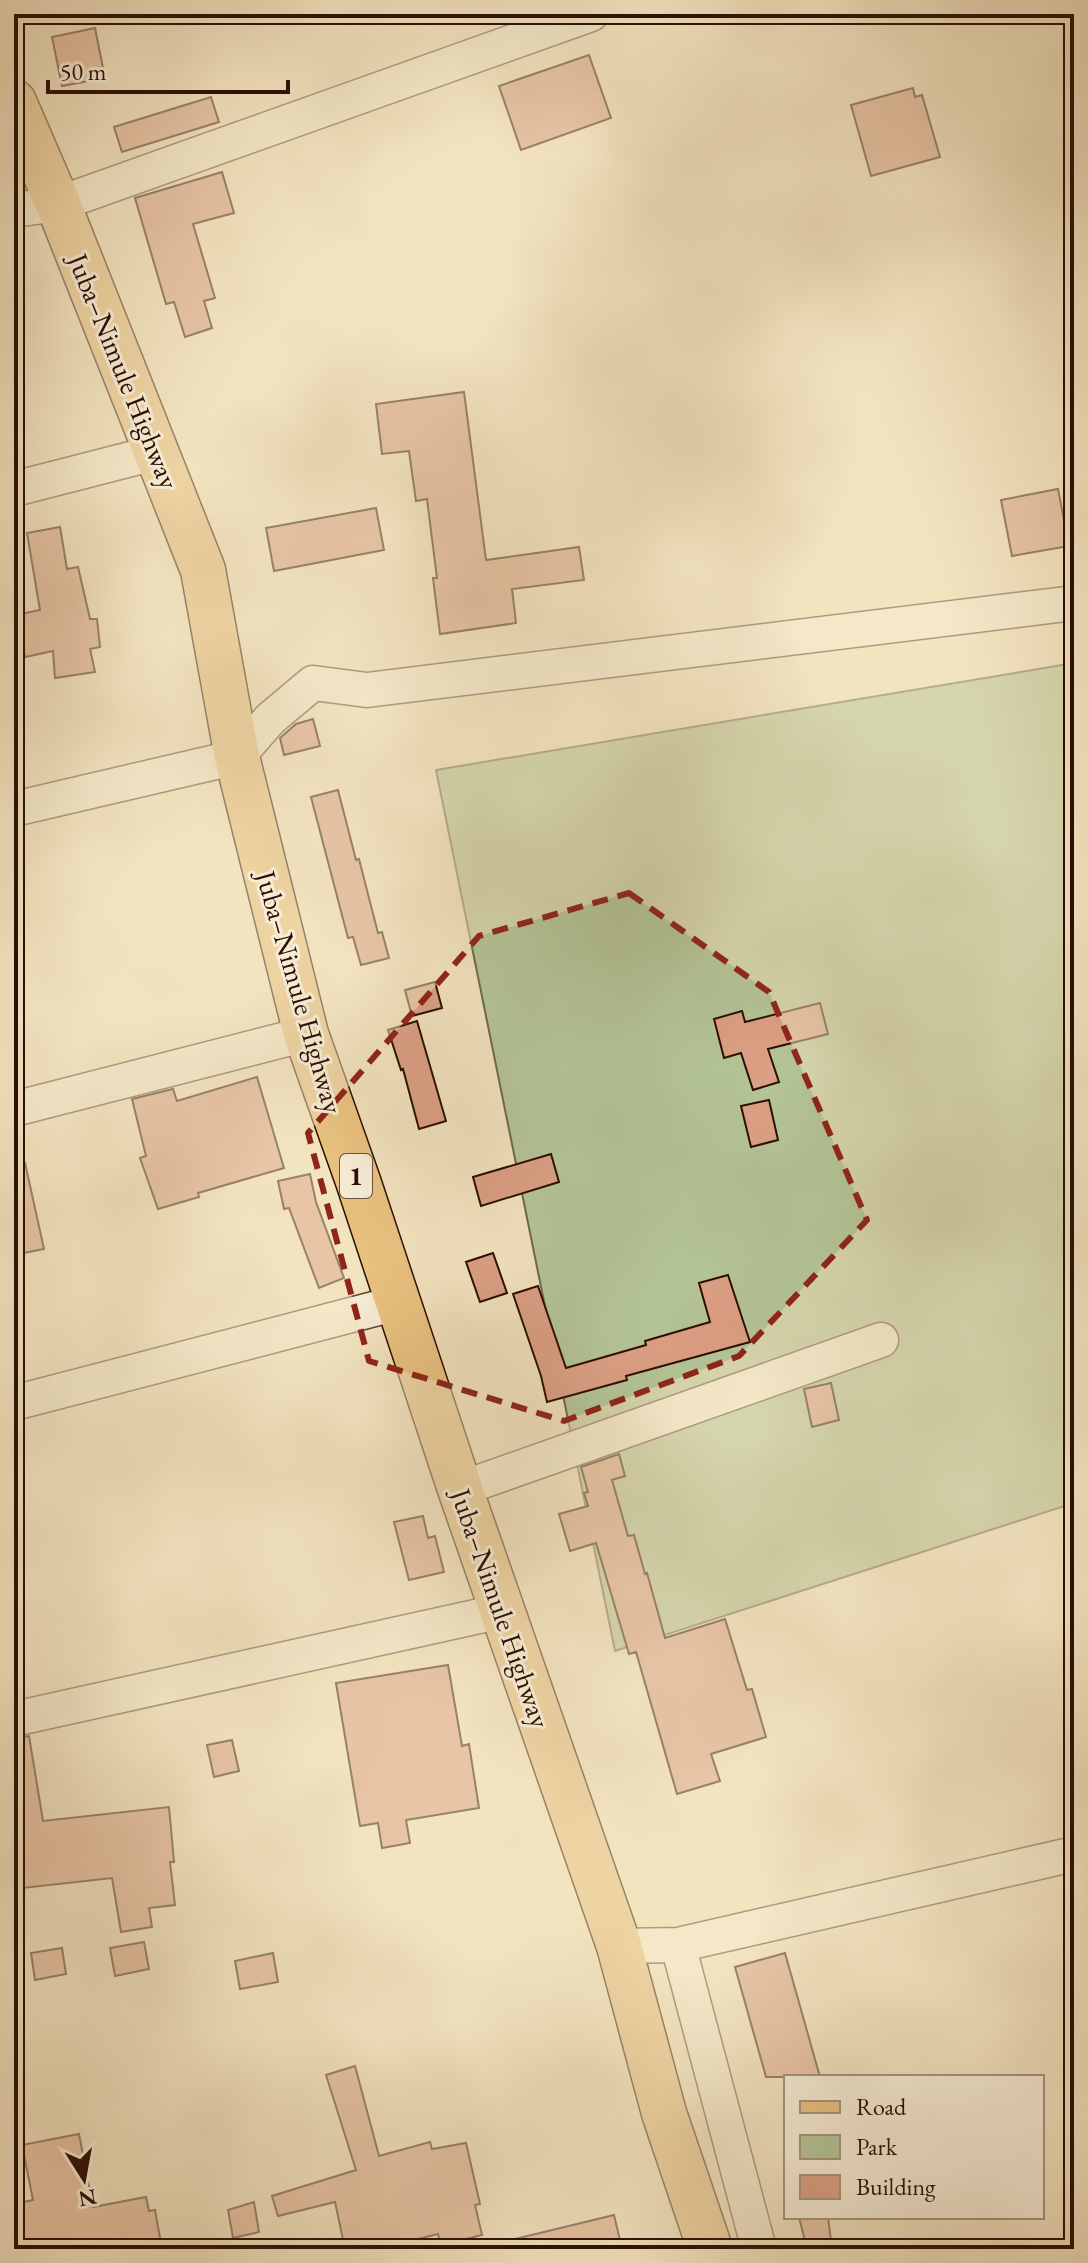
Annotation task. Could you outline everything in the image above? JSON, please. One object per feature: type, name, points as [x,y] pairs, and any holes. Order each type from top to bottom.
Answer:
[{"type":"main road","name":"Juba–Nimule Highway","points":[[14,102],[58,204],[203,570],[237,757],[306,1034],[619,1946],[664,2113],[710,2249]]},
{"type":"street","points":[[14,210],[58,204],[591,14]]},
{"type":"street","points":[[14,489],[158,452]]},
{"type":"street","points":[[14,809],[237,757],[270,719],[313,683],[367,690],[1074,603]]},
{"type":"street","points":[[14,1109],[306,1034]]},
{"type":"street","points":[[14,1403],[397,1303]]},
{"type":"street","points":[[460,1489],[881,1340]]},
{"type":"street","points":[[14,1719],[502,1611]]},
{"type":"street","points":[[619,1946],[678,1945],[1074,1854]]},
{"type":"street","points":[[678,1945],[759,2249]]},
{"type":"highlighted area","points":[[629,893],[769,992],[867,1220],[739,1356],[564,1421],[369,1361],[308,1133],[479,936]]},
{"type":"green space","points":[[1074,663],[1074,1503],[615,1651],[436,770]]},
{"type":"building","points":[[95,28],[105,78],[62,86],[52,37]]},
{"type":"building","points":[[589,55],[611,118],[521,150],[499,86]]},
{"type":"building","points":[[913,88],[915,97],[922,95],[940,157],[871,176],[851,105]]},
{"type":"building","points":[[211,97],[219,122],[122,152],[114,127]]},
{"type":"building","points":[[222,172],[234,213],[193,224],[215,298],[204,301],[212,328],[185,337],[174,302],[166,304],[135,198]]},
{"type":"building","points":[[464,392],[486,560],[579,547],[584,580],[512,589],[516,623],[440,634],[427,499],[416,501],[409,451],[382,454],[376,404]]},
{"type":"building","points":[[1058,489],[1069,546],[1012,556],[1001,500]]},
{"type":"building","points":[[376,508],[384,550],[274,571],[266,528]]},
{"type":"building","points":[[60,527],[67,569],[78,567],[90,619],[97,619],[100,647],[90,649],[95,672],[55,678],[53,651],[25,657],[16,615],[40,610],[27,533]]},
{"type":"building","points":[[313,719],[320,746],[284,755],[280,738],[296,724]]},
{"type":"building","points":[[338,790],[378,933],[382,932],[389,958],[361,965],[353,937],[348,938],[311,797]]},
{"type":"building","points":[[435,982],[442,1008],[412,1016],[405,990]]},
{"type":"building","points":[[820,1003],[828,1034],[768,1049],[779,1082],[753,1090],[741,1053],[724,1058],[714,1019],[742,1011],[745,1022]]},
{"type":"building","points":[[417,1021],[446,1121],[419,1129],[403,1069],[388,1030]]},
{"type":"building","points":[[257,1077],[284,1168],[198,1193],[199,1197],[158,1209],[140,1158],[146,1156],[132,1099],[173,1089],[177,1101]]},
{"type":"building","points":[[769,1100],[778,1140],[751,1147],[741,1106]]},
{"type":"building","points":[[551,1154],[559,1182],[481,1206],[473,1177]]},
{"type":"building","points":[[25,1163],[44,1249],[14,1255],[14,1164]]},
{"type":"building","points":[[310,1174],[316,1202],[344,1278],[319,1288],[289,1208],[284,1209],[278,1181]]},
{"type":"building","points":[[493,1253],[507,1293],[480,1302],[466,1262]]},
{"type":"building","points":[[728,1275],[750,1342],[626,1376],[627,1380],[547,1402],[513,1294],[538,1286],[566,1368],[646,1345],[645,1341],[710,1322],[699,1283]]},
{"type":"building","points":[[831,1383],[839,1420],[812,1427],[804,1389]]},
{"type":"building","points":[[619,1454],[625,1476],[612,1480],[628,1536],[634,1535],[647,1573],[665,1638],[725,1619],[747,1690],[752,1689],[766,1737],[711,1754],[720,1781],[677,1794],[636,1652],[629,1654],[596,1543],[570,1551],[559,1514],[588,1506],[584,1493],[588,1492],[581,1467]]},
{"type":"building","points":[[423,1516],[428,1538],[435,1536],[444,1572],[409,1580],[394,1522]]},
{"type":"building","points":[[448,1665],[462,1746],[469,1744],[479,1808],[406,1820],[410,1843],[382,1848],[378,1823],[360,1826],[336,1683]]},
{"type":"building","points":[[29,1736],[43,1821],[169,1807],[175,1905],[149,1908],[152,1927],[121,1932],[112,1878],[14,1889],[14,1738]]},
{"type":"building","points":[[232,1740],[239,1771],[214,1777],[207,1745]]},
{"type":"building","points":[[144,1942],[149,1969],[115,1976],[110,1948]]},
{"type":"building","points":[[62,1948],[66,1974],[35,1980],[31,1953]]},
{"type":"building","points":[[273,1953],[278,1982],[240,1989],[235,1961]]},
{"type":"building","points":[[785,1953],[819,2075],[766,2077],[735,1967]]},
{"type":"building","points":[[355,2066],[379,2156],[430,2142],[432,2149],[466,2143],[480,2204],[475,2205],[482,2235],[441,2245],[438,2234],[377,2249],[345,2249],[335,2202],[278,2216],[272,2196],[356,2170],[326,2075]]},
{"type":"building","points":[[79,2134],[93,2207],[146,2197],[149,2211],[155,2210],[162,2249],[14,2249],[14,2204],[33,2200],[22,2145]]},
{"type":"building","points":[[254,2202],[259,2232],[233,2238],[228,2210]]},
{"type":"building","points":[[614,2215],[622,2249],[516,2249],[515,2239]]},
{"type":"building","points":[[800,2219],[828,2219],[832,2249],[807,2249]]}]
